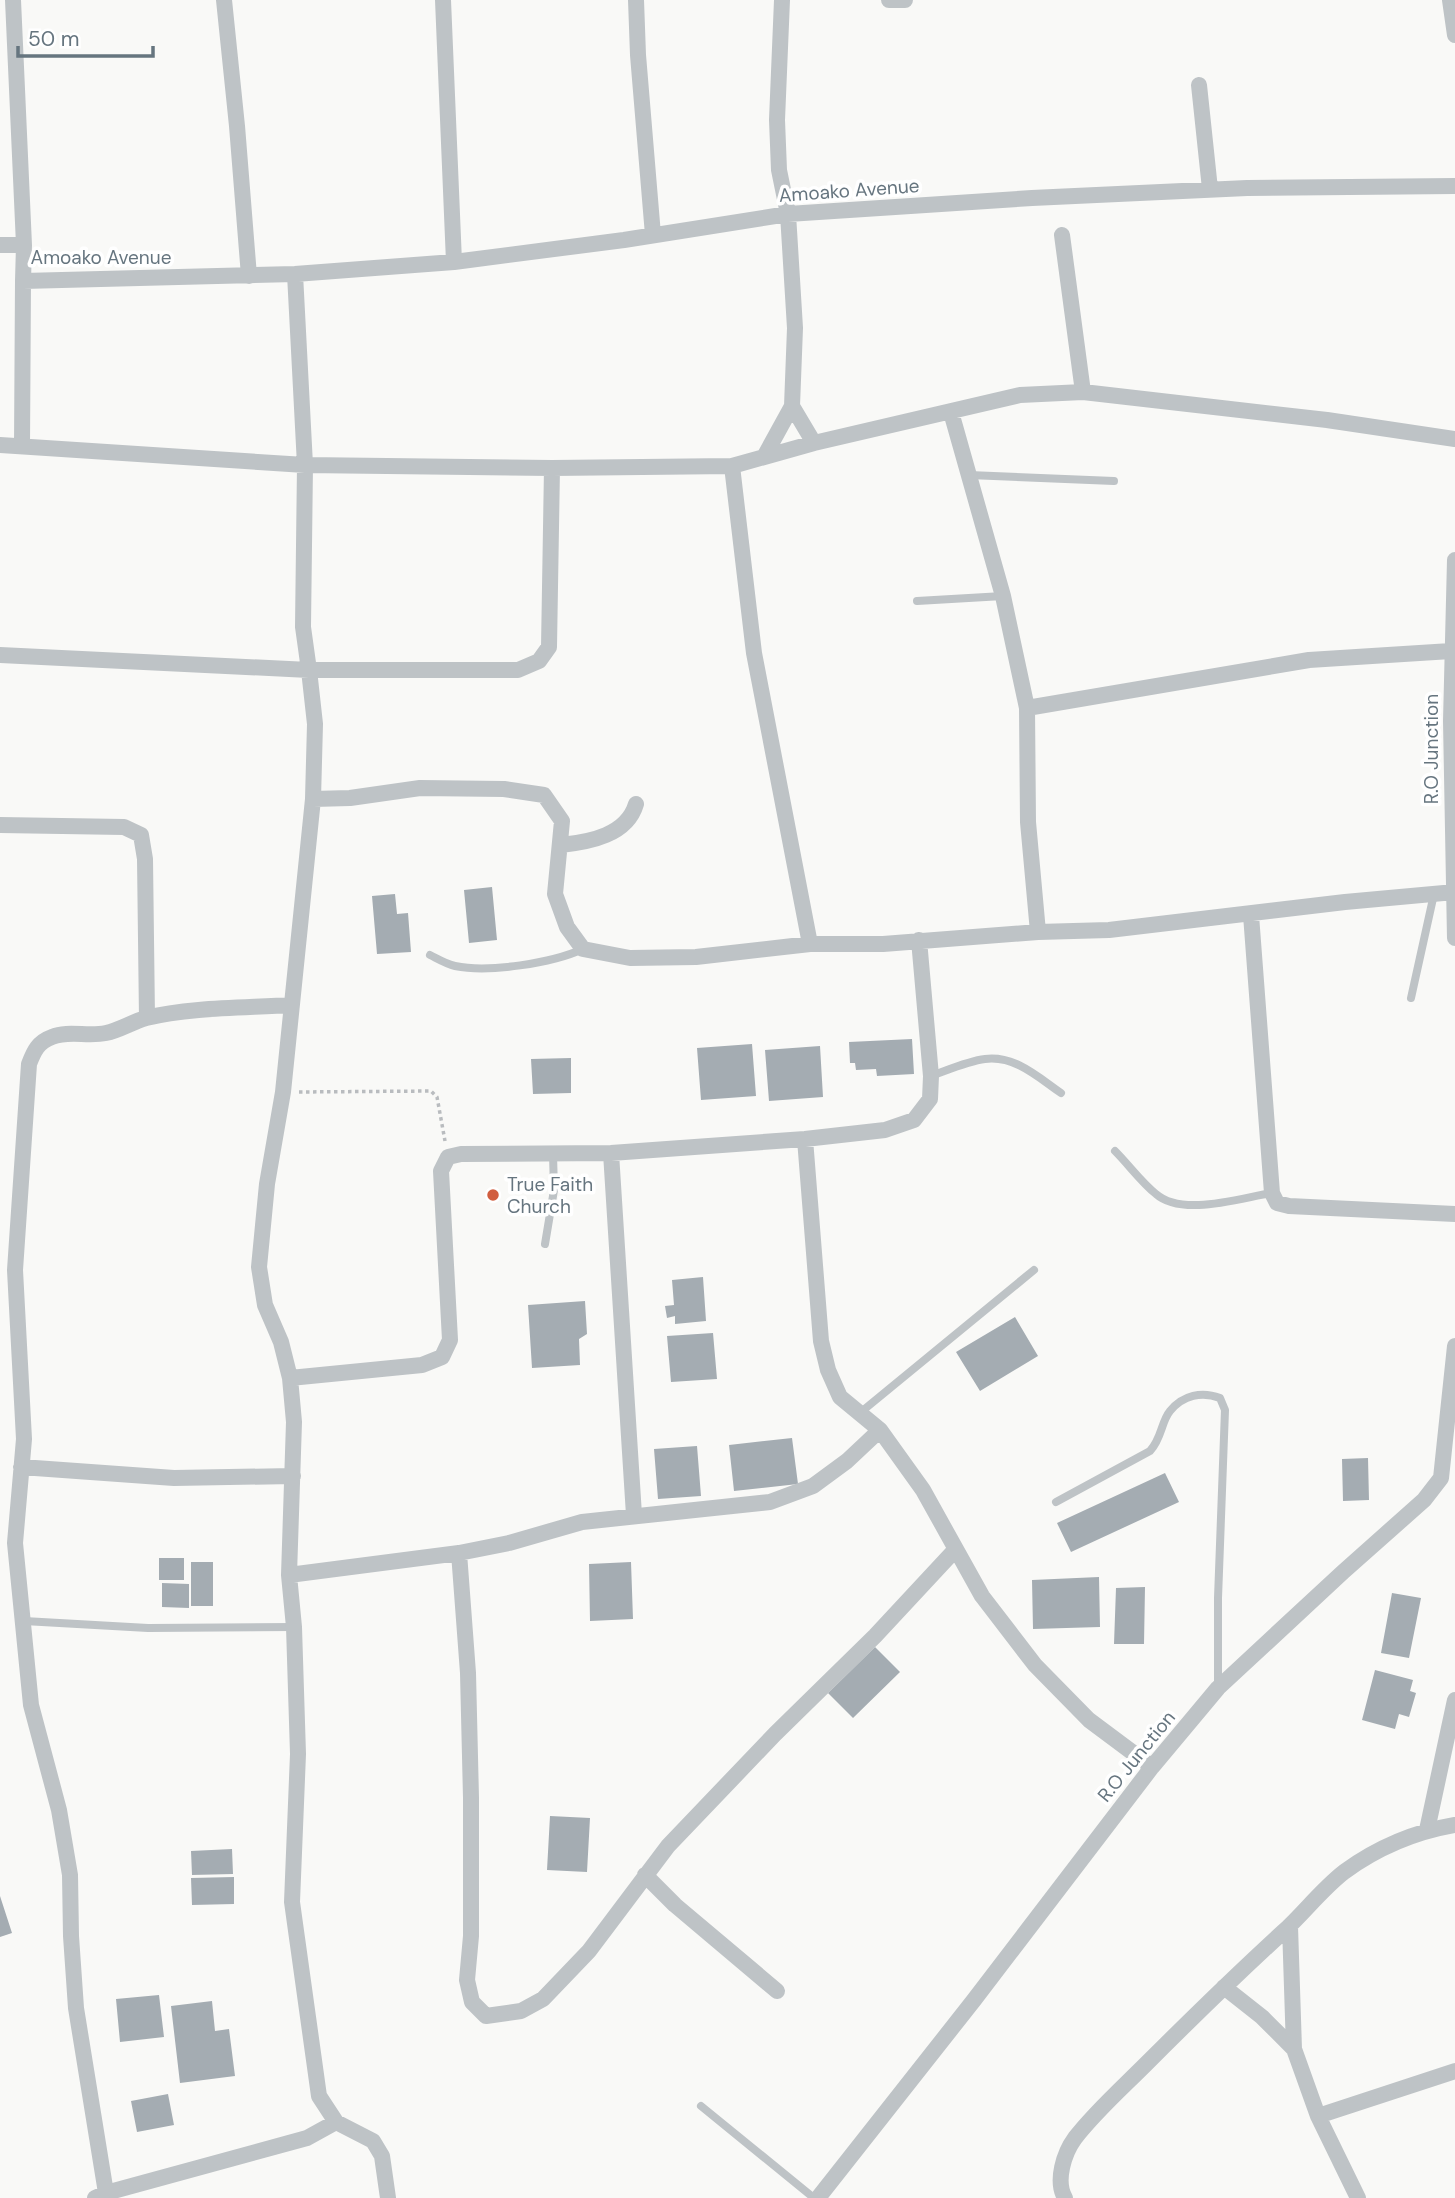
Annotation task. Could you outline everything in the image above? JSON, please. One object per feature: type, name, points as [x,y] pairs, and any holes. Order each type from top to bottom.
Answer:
[{"type":"street","name":"Amoako Avenue","points":[[13,0],[8,41],[24,245],[23,281],[295,274],[454,262],[788,214],[1032,198],[1210,190],[1455,186]]},
{"type":"street","points":[[225,0],[249,275]]},
{"type":"street","points":[[443,0],[454,262]]},
{"type":"street","points":[[636,0],[653,235]]},
{"type":"street","points":[[764,457],[793,406],[796,328],[788,214],[779,170],[777,120],[782,0]]},
{"type":"street","points":[[889,0],[905,0]]},
{"type":"street","points":[[1450,0],[1455,35]]},
{"type":"street","points":[[1199,85],[1210,190]]},
{"type":"street","points":[[1062,235],[1083,393]]},
{"type":"street","points":[[0,245],[24,245]]},
{"type":"street","points":[[295,274],[305,465],[303,627],[315,724],[313,799],[283,1092],[267,1184],[259,1267],[265,1306],[281,1342],[290,1378],[294,1422],[289,1575],[294,1627],[298,1754],[292,1902],[319,2096],[336,2122],[373,2141],[383,2155],[388,2198]]},
{"type":"street","points":[[22,446],[23,281]]},
{"type":"street","points":[[0,445],[305,465],[552,468],[732,466],[814,443],[1020,396],[1083,393],[1326,420],[1455,439]]},
{"type":"street","points":[[793,406],[814,443]]},
{"type":"street","points":[[951,412],[1003,596],[1027,709],[1028,822],[1038,932]]},
{"type":"street","points":[[732,466],[754,653],[810,944]]},
{"type":"street","points":[[0,655],[309,670],[518,670],[539,661],[549,647],[552,468]]},
{"type":"street","name":"R.O Junction","points":[[1455,560],[1451,651],[1455,938]]},
{"type":"street","points":[[1027,709],[1308,660],[1451,651]]},
{"type":"street","points":[[313,799],[350,798],[420,788],[504,789],[544,795],[562,821],[555,894],[567,927],[583,949],[630,958],[683,957],[810,944],[883,944],[1038,932],[1109,930],[1454,892]]},
{"type":"street","points":[[561,845],[583,843],[623,827],[633,816],[636,804]]},
{"type":"street","points":[[0,825],[124,827],[141,835],[145,859],[147,1018]]},
{"type":"street","points":[[1251,915],[1272,1193],[1277,1203],[1289,1206],[1455,1214]]},
{"type":"street","points":[[290,1378],[422,1365],[442,1357],[450,1340],[441,1171],[448,1157],[461,1154],[611,1153],[805,1139],[885,1130],[914,1120],[930,1100],[931,1076],[919,940]]},
{"type":"street","points":[[292,1005],[147,1018],[106,1033],[64,1034],[52,1037],[35,1047],[29,1064],[15,1269],[24,1439],[15,1543],[31,1705],[59,1810],[70,1875],[76,2008],[101,2196],[307,2138],[336,2122]]},
{"type":"street","points":[[805,1139],[821,1340],[828,1370],[840,1397],[880,1430],[923,1490],[982,1596],[1035,1665],[1089,1720],[1152,1767]]},
{"type":"street","points":[[611,1153],[634,1515]]},
{"type":"street","name":"R.O Junction","points":[[816,2198],[982,1989],[1152,1767],[1218,1688],[1448,1478],[1455,1346]]},
{"type":"street","points":[[289,1575],[459,1553],[509,1543],[582,1522],[770,1502],[813,1486],[847,1461],[880,1430]]},
{"type":"street","points":[[21,1467],[174,1478],[293,1476]]},
{"type":"street","points":[[459,1553],[468,1673],[471,1936],[467,1980],[472,2002],[486,2015],[521,2011],[543,1999],[589,1951],[668,1846],[775,1734],[875,1636],[955,1550]]},
{"type":"street","points":[[1427,1830],[1455,1700]]},
{"type":"street","points":[[1065,2198],[1062,2192],[1062,2166],[1074,2140],[1224,1987],[1313,1901],[1344,1872],[1397,1840],[1427,1830],[1455,1825]]},
{"type":"street","points":[[645,1875],[700,1928],[777,1991]]},
{"type":"street","points":[[1290,1926],[1294,2049],[1318,2116],[1358,2198]]},
{"type":"street","points":[[1224,1987],[1262,2017],[1294,2049]]},
{"type":"street","points":[[1318,2116],[1455,2071]]},
{"type":"lane","points":[[969,475],[1114,481]]},
{"type":"lane","points":[[918,601],[1003,596]]},
{"type":"lane","points":[[1411,998],[1434,894]]},
{"type":"lane","points":[[430,955],[451,965],[469,968],[537,964],[564,958],[583,949]]},
{"type":"lane","points":[[931,1076],[986,1059],[1004,1060],[1021,1065],[1061,1093]]},
{"type":"lane","points":[[1115,1151],[1157,1195],[1172,1204],[1188,1206],[1272,1193]]},
{"type":"lane","points":[[545,1244],[554,1190],[553,1154]]},
{"type":"lane","points":[[861,1412],[1034,1270]]},
{"type":"lane","points":[[1056,1502],[1150,1451],[1158,1442],[1169,1412],[1188,1397],[1207,1393],[1220,1398],[1225,1410],[1218,1598],[1218,1688]]},
{"type":"lane","points":[[24,1621],[148,1628],[294,1627]]},
{"type":"lane","points":[[701,2106],[816,2198]]},
{"type":"path","points":[[283,1092],[431,1091],[437,1097],[448,1157]]},
{"type":"building","points":[[492,887],[497,940],[469,943],[464,890]]},
{"type":"building","points":[[395,894],[397,914],[408,913],[411,952],[377,954],[372,896]]},
{"type":"building","points":[[912,1039],[914,1074],[877,1076],[876,1069],[856,1070],[855,1063],[850,1063],[849,1042]]},
{"type":"building","points":[[752,1044],[756,1096],[701,1100],[697,1048]]},
{"type":"building","points":[[820,1046],[823,1097],[769,1101],[765,1050]]},
{"type":"building","points":[[571,1058],[571,1093],[533,1094],[531,1059]]},
{"type":"building","points":[[703,1277],[706,1321],[675,1324],[675,1316],[667,1318],[665,1306],[674,1305],[672,1280]]},
{"type":"building","points":[[585,1301],[587,1334],[579,1339],[580,1365],[532,1368],[528,1305]]},
{"type":"building","points":[[1015,1317],[1038,1356],[980,1391],[956,1352]]},
{"type":"building","points":[[713,1333],[717,1379],[671,1382],[667,1336]]},
{"type":"building","points":[[792,1438],[798,1484],[734,1491],[729,1445]]},
{"type":"building","points":[[697,1446],[701,1496],[658,1499],[654,1449]]},
{"type":"building","points":[[1368,1458],[1369,1500],[1343,1501],[1342,1459]]},
{"type":"building","points":[[1165,1473],[1179,1502],[1071,1552],[1057,1523]]},
{"type":"building","points":[[159,1558],[184,1558],[184,1580],[159,1580]]},
{"type":"building","points":[[191,1562],[213,1562],[213,1606],[191,1606]]},
{"type":"building","points":[[631,1562],[633,1619],[590,1621],[589,1564]]},
{"type":"building","points":[[1099,1577],[1100,1627],[1033,1629],[1032,1580]]},
{"type":"building","points":[[162,1583],[189,1584],[189,1608],[162,1607]]},
{"type":"building","points":[[1145,1587],[1144,1644],[1114,1644],[1116,1588]]},
{"type":"building","points":[[1392,1593],[1421,1598],[1409,1658],[1381,1653]]},
{"type":"building","points":[[875,1647],[900,1672],[853,1718],[828,1693]]},
{"type":"building","points":[[1375,1670],[1413,1680],[1410,1691],[1416,1693],[1409,1717],[1399,1714],[1395,1729],[1362,1720]]},
{"type":"building","points":[[550,1816],[590,1818],[587,1872],[547,1870]]},
{"type":"building","points":[[232,1849],[233,1874],[192,1875],[191,1851]]},
{"type":"building","points":[[234,1877],[234,1904],[192,1905],[191,1878]]},
{"type":"building","points":[[0,1896],[12,1933],[0,1937]]},
{"type":"building","points":[[159,1995],[164,2037],[120,2042],[116,1999]]},
{"type":"building","points":[[212,2001],[215,2031],[229,2029],[235,2076],[180,2083],[171,2006]]},
{"type":"building","points":[[168,2094],[174,2125],[137,2132],[131,2101]]},
{"type":"place","name":"True Faith Church","points":[[493,1195]]}]
